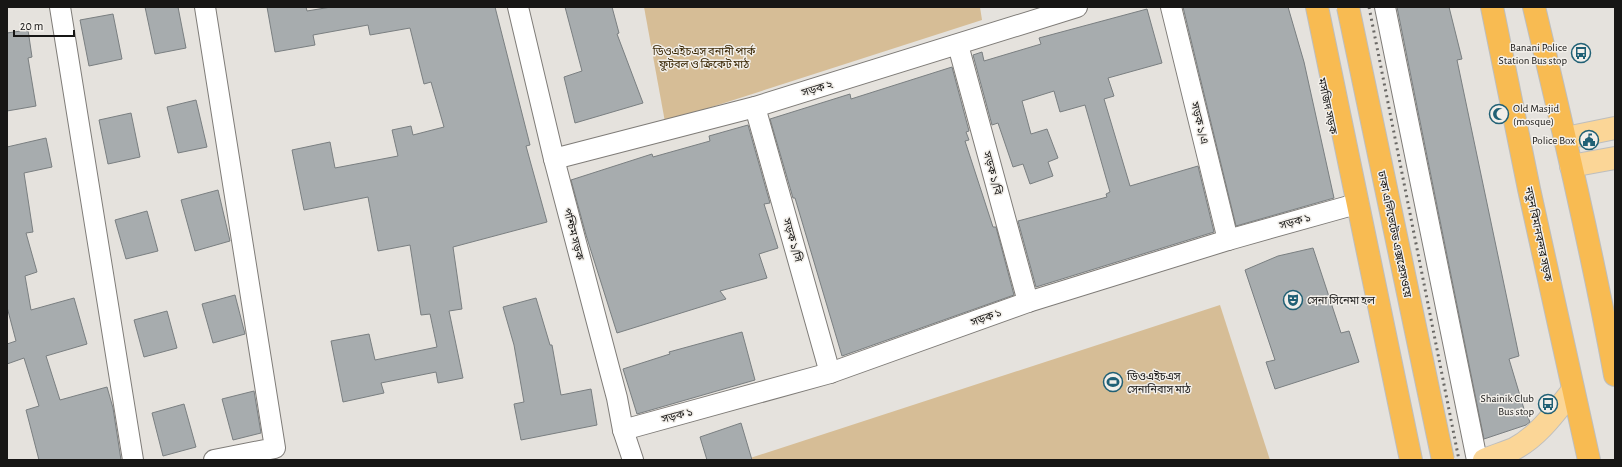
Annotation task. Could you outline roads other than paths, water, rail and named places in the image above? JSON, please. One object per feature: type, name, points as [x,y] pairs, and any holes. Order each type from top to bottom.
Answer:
[{"type":"highway","points":[[1318,7],[1411,460]]},
{"type":"highway","name":"ঢাকা এলিভেটেড এক্সপ্রেসওয়ে","points":[[1348,7],[1443,460]]},
{"type":"highway","name":"নতুন বিমানবন্দর সড়ক","points":[[1492,7],[1529,189],[1589,460]]},
{"type":"highway","points":[[1534,7],[1566,138],[1612,346],[1615,375]]},
{"type":"main road","points":[[1566,138],[1615,128]]},
{"type":"main road","points":[[1571,166],[1615,158]]},
{"type":"main road","points":[[1484,460],[1514,449],[1532,437],[1546,424],[1573,390]]},
{"type":"street","points":[[60,7],[133,460]]},
{"type":"street","points":[[205,7],[274,448],[214,460]]},
{"type":"street","name":"পশ্চিম সড়ক","points":[[518,7],[554,159],[617,398],[623,430],[633,460]]},
{"type":"street","name":"সড়ক ১/এ","points":[[1171,7],[1228,240]]},
{"type":"street","name":"মসজিদ সড়ক","points":[[1307,7],[1405,460]]},
{"type":"street","points":[[1386,7],[1477,460]]},
{"type":"street","name":"সড়ক ২","points":[[554,159],[755,107],[958,45],[1071,8]]},
{"type":"street","name":"সড়ক ১/বি","points":[[958,45],[1028,302]]},
{"type":"street","name":"সড়ক ১/সি","points":[[755,107],[830,373]]},
{"type":"street","name":"সড়ক ১","points":[[623,430],[830,373],[1028,302],[1228,240],[1349,206]]},
{"type":"tram line","points":[[1350,7],[1442,460]]},
{"type":"railway","points":[[1369,7],[1459,460]]},
{"type":"place","name":"Banani Police Station Bus stop","points":[[1581,53]]},
{"type":"place","name":"Old Masjid (mosque)","points":[[1499,114]]},
{"type":"place","name":"Police Box","points":[[1589,140]]},
{"type":"place","name":"সেনা সিনেমা হল","points":[[1293,300]]},
{"type":"place","name":"ডিওএইচএস সেনানিবাস মাঠ","points":[[1113,382]]},
{"type":"place","name":"Shainik Club Bus stop","points":[[1548,404]]},
{"type":"park label","name":"ডিওএইচএস বনানী পার্ক ফুটবল ও ক্রিকেট মাঠ","points":[[704,57]]}]
